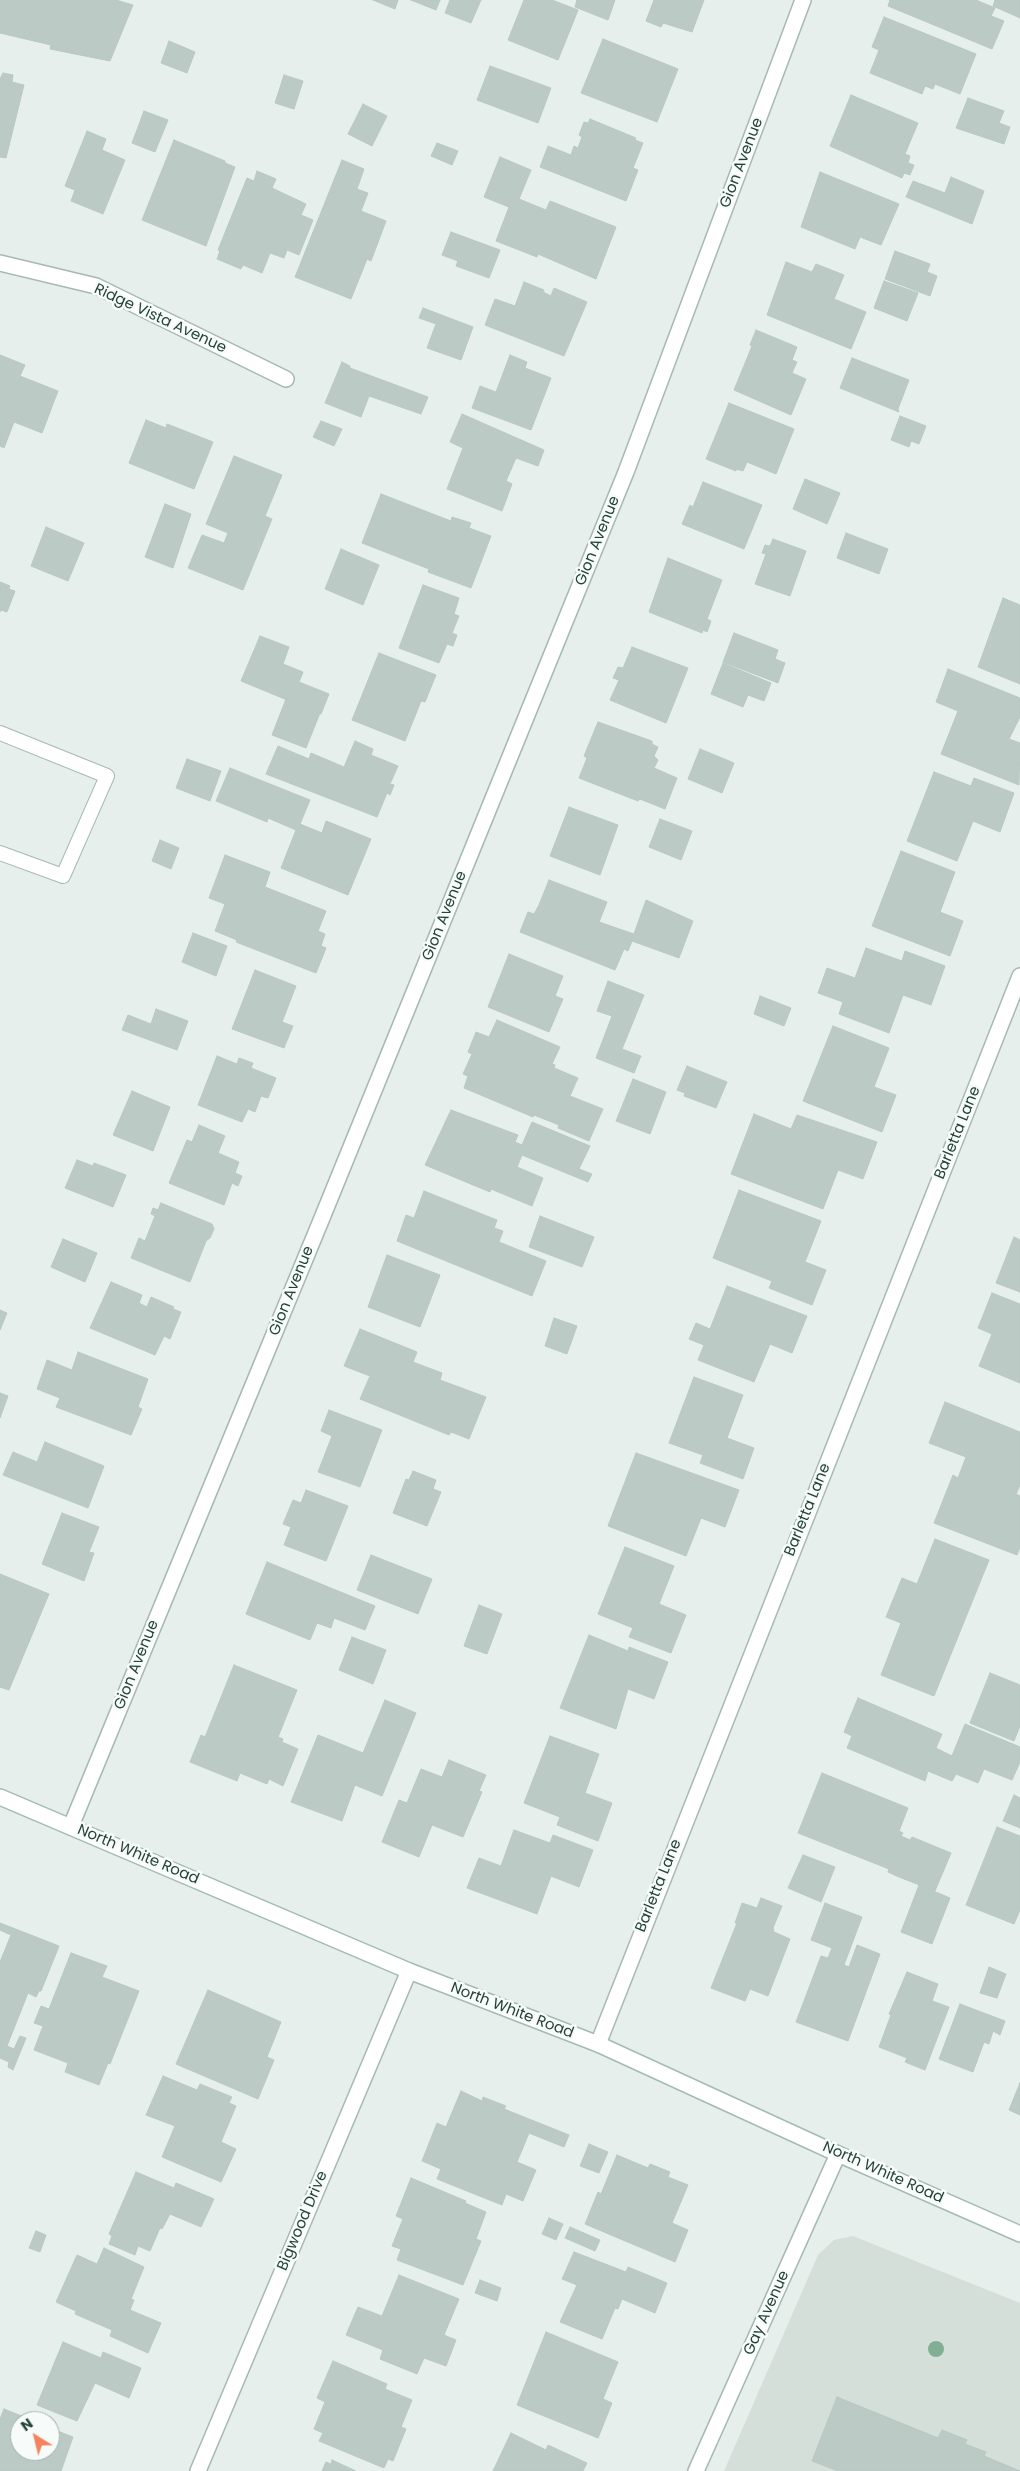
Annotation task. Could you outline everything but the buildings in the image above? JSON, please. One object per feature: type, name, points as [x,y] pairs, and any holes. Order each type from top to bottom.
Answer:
[{"type":"street","name":"Gion Avenue","points":[[71,1826],[322,1218],[626,472],[803,0]]},
{"type":"street","name":"Ridge Vista Avenue","points":[[0,263],[96,286],[286,379]]},
{"type":"street","name":"Barletta Lane","points":[[598,2044],[1020,976]]},
{"type":"street","name":"North White Road","points":[[0,1797],[409,1971],[598,2044],[838,2154],[1020,2234]]},
{"type":"street","name":"Bigwood Drive","points":[[198,2471],[409,1971]]},
{"type":"street","name":"Gay Avenue","points":[[696,2471],[838,2154]]},
{"type":"lane","points":[[0,733],[107,776],[63,876],[0,852]]},
{"type":"shaded area","points":[[853,2236],[1020,2303],[1020,2471],[724,2471],[818,2255],[834,2240]]}]
